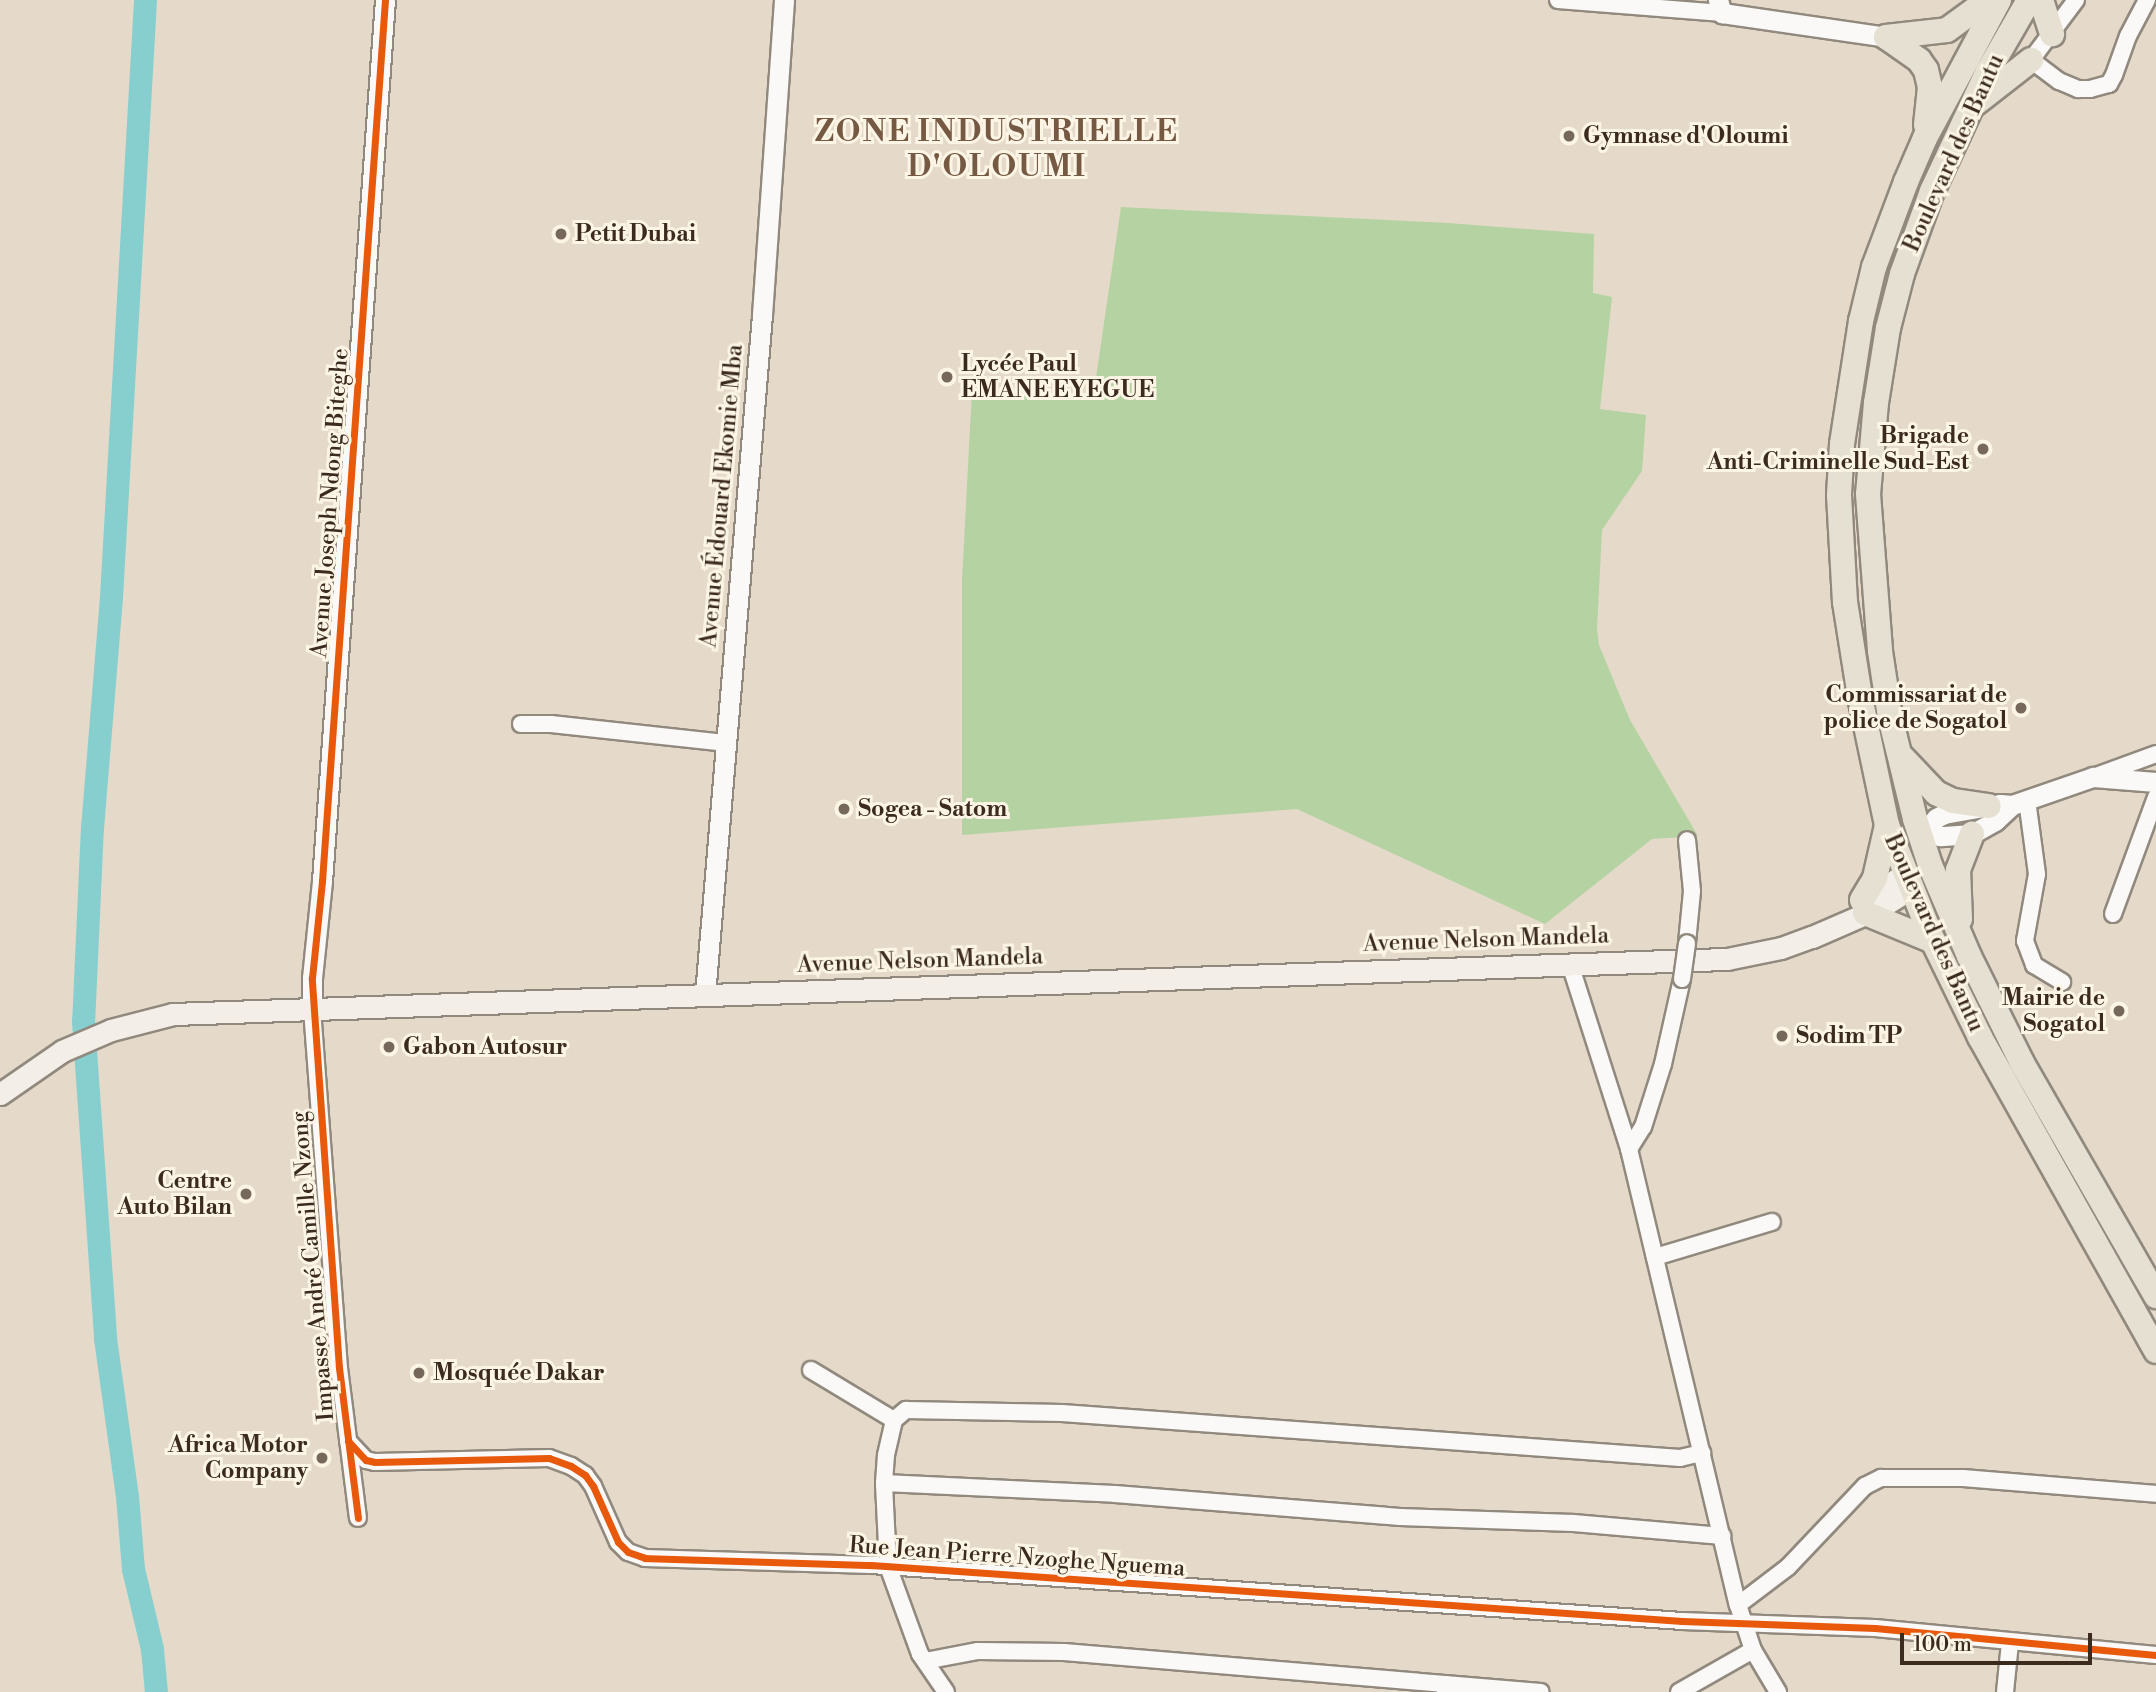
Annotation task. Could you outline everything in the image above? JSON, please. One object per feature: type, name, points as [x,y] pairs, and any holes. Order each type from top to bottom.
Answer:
[{"type":"highway","points":[[1886,37],[1947,30],[1988,0]]},
{"type":"highway","name":"Boulevard des Bantu","points":[[1999,0],[1925,138],[1874,267],[1846,398],[1842,444],[1839,495],[1845,602],[1860,697],[1887,825],[1908,881],[1933,941],[1998,1071],[2156,1352]]},
{"type":"highway","name":"Boulevard des Bantu","points":[[2029,0],[1970,107],[1932,191],[1902,274],[1888,328],[1875,403],[1868,494],[1880,651],[1899,753],[1920,839],[1961,937],[2022,1063],[2156,1296]]},
{"type":"highway","points":[[2041,0],[2052,34]]},
{"type":"highway","points":[[1886,37],[1919,60],[1926,70],[1930,86],[1925,138]]},
{"type":"highway","points":[[1970,107],[2031,60]]},
{"type":"highway","points":[[1899,753],[1936,793],[1954,801],[2009,804]]},
{"type":"highway","points":[[1887,825],[1875,878],[1860,911],[1933,941]]},
{"type":"highway","points":[[1961,937],[1958,870],[1972,834]]},
{"type":"main road","name":"Avenue Nelson Mandela","points":[[0,1094],[62,1051],[111,1030],[173,1014],[1727,959],[1781,948],[1860,911],[1908,881]]},
{"type":"street","name":"Avenue Joseph Ndong Biteghe","points":[[312,1009],[312,978],[322,881],[385,0]]},
{"type":"street","name":"Avenue Édouard Ekomie Mba","points":[[705,995],[784,0]]},
{"type":"street","points":[[1558,0],[1720,7],[1886,37]]},
{"type":"street","points":[[2076,0],[2031,60],[2068,86],[2078,89],[2101,88],[2114,75],[2128,36],[2147,0]]},
{"type":"street","points":[[521,724],[551,724],[727,743]]},
{"type":"street","points":[[2009,804],[1995,821],[1972,834],[1940,836],[1931,832],[1929,827],[1936,818],[1944,814],[2009,804],[2156,754]]},
{"type":"street","points":[[2093,777],[2156,782]]},
{"type":"street","points":[[2113,914],[2156,797]]},
{"type":"street","points":[[2009,804],[2037,874],[2025,941],[2034,965],[2062,982]]},
{"type":"street","points":[[1629,1149],[1643,1127],[1663,1064],[1682,979],[1692,891],[1687,840]]},
{"type":"street","points":[[1570,964],[1629,1149],[1743,1623],[1753,1650],[1778,1692]]},
{"type":"street","name":"Impasse André Camille Nzong","points":[[312,1009],[339,1368],[358,1518]]},
{"type":"street","points":[[1655,1257],[1772,1222]]},
{"type":"street","points":[[811,1370],[894,1420]]},
{"type":"street","points":[[946,1692],[925,1661],[888,1566],[884,1483],[894,1420],[906,1410],[915,1408],[1062,1413],[1680,1458],[1702,1453]]},
{"type":"street","name":"Rue Jean Pierre Nzoghe Nguema","points":[[348,1441],[366,1460],[375,1462],[549,1458],[571,1466],[585,1475],[593,1486],[618,1542],[628,1552],[645,1558],[888,1566],[1743,1623],[1875,1628],[2156,1655]]},
{"type":"street","points":[[1738,1605],[1788,1567],[1865,1486],[1881,1478],[1963,1478],[2156,1494]]},
{"type":"street","points":[[884,1483],[1115,1494],[1400,1517],[1573,1523],[1722,1536]]},
{"type":"street","points":[[2005,1692],[2010,1643]]},
{"type":"street","points":[[1679,1692],[1753,1650]]},
{"type":"street","points":[[925,1661],[978,1651],[1064,1652],[1445,1688],[1541,1692]]},
{"type":"green space","points":[[1121,207],[1448,223],[1594,234],[1593,293],[1612,297],[1600,409],[1646,415],[1642,471],[1602,530],[1597,629],[1599,645],[1630,720],[1698,836],[1652,839],[1545,924],[1297,809],[962,835],[962,580],[972,390],[1093,398]]},
{"type":"waterway","points":[[145,0],[111,597],[92,826],[83,1021],[105,1338],[127,1496],[133,1569],[152,1649],[156,1692]]},
{"type":"cycle path","points":[[358,1518],[339,1368],[312,978],[322,881],[385,0]]},
{"type":"cycle path","points":[[348,1441],[366,1460],[375,1462],[549,1458],[571,1466],[585,1475],[593,1486],[618,1542],[628,1552],[645,1558],[871,1565],[1682,1621],[1875,1628],[2156,1655]]},
{"type":"place","name":"Gymnase d'Oloumi","points":[[1569,136]]},
{"type":"place","name":"Petit Dubai","points":[[561,234]]},
{"type":"place","name":"Lycée Paul EMANE EYEGUE","points":[[947,377]]},
{"type":"place","name":"Brigade Anti-Criminelle Sud-Est","points":[[1983,449]]},
{"type":"place","name":"Commissariat de police de Sogatol","points":[[2021,708]]},
{"type":"place","name":"Sogea - Satom","points":[[844,809]]},
{"type":"place","name":"Mairie de Sogatol","points":[[2119,1011]]},
{"type":"place","name":"Sodim TP","points":[[1782,1036]]},
{"type":"place","name":"Gabon Autosur","points":[[389,1047]]},
{"type":"place","name":"Centre Auto Bilan","points":[[246,1194]]},
{"type":"place","name":"Mosquée Dakar","points":[[419,1373]]},
{"type":"place","name":"Africa Motor Company","points":[[322,1458]]},
{"type":"district","name":"ZONE INDUSTRIELLE D'OLOUMI","points":[[997,149]]}]
